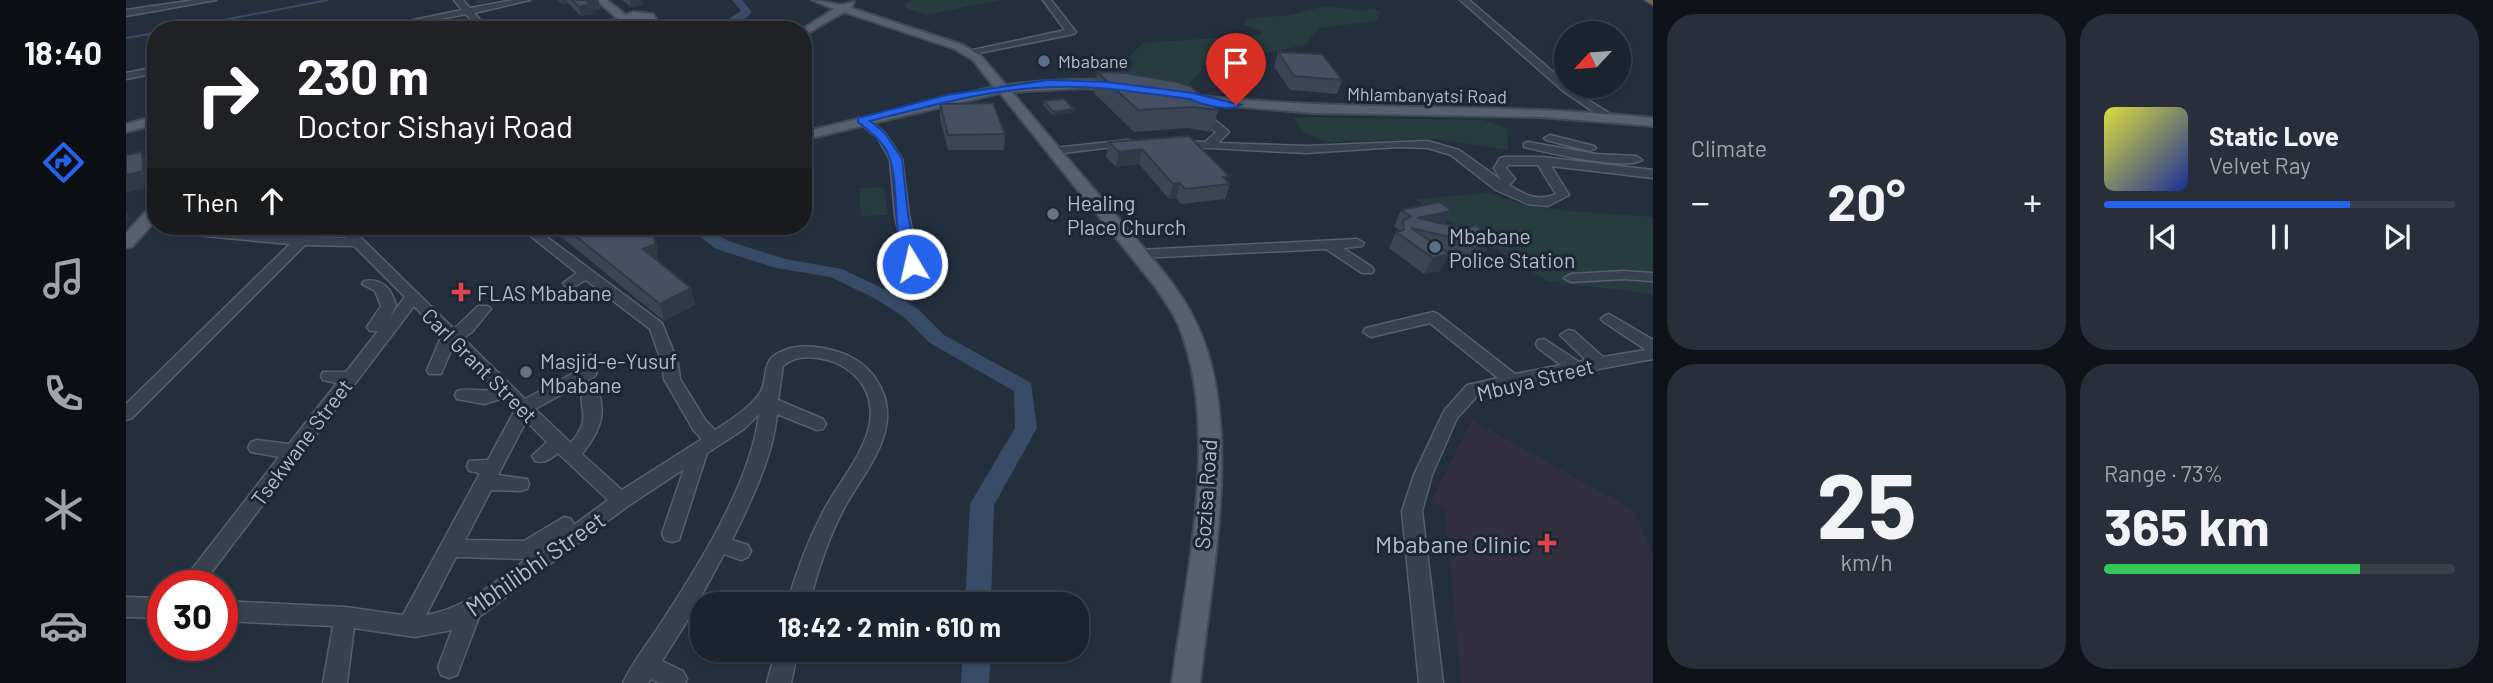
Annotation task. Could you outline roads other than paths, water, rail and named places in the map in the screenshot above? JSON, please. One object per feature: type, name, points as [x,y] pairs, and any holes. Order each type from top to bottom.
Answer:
[{"type":"main road","points":[[601,0],[626,21]]},
{"type":"main road","name":"Sozisa Road","points":[[817,0],[848,5],[972,52],[1008,91],[1139,254],[1188,325],[1200,363],[1209,414],[1210,475],[1186,683]]},
{"type":"main road","points":[[824,21],[848,5]]},
{"type":"main road","points":[[812,26],[848,13],[848,5]]},
{"type":"main road","points":[[812,25],[848,5]]},
{"type":"main road","points":[[613,10],[642,21]]},
{"type":"main road","points":[[812,136],[934,103],[1008,91],[1085,88],[1136,91]]},
{"type":"main road","name":"Mhlambanyatsi Road","points":[[1192,100],[1312,110],[1586,116],[1653,122]]},
{"type":"main road","points":[[126,128],[147,124]]},
{"type":"main road","points":[[126,243],[147,220]]},
{"type":"street","points":[[186,0],[208,1]]},
{"type":"street","points":[[458,0],[478,21]]},
{"type":"street","points":[[417,21],[526,0]]},
{"type":"street","points":[[972,52],[1071,32],[1047,0]]},
{"type":"street","points":[[1464,0],[1554,78]]},
{"type":"street","points":[[126,13],[208,1]]},
{"type":"street","points":[[126,76],[147,72]]},
{"type":"street","points":[[1573,98],[1586,116]]},
{"type":"street","points":[[1580,98],[1608,117]]},
{"type":"street","points":[[1192,100],[1198,112],[1223,132],[1209,145]]},
{"type":"street","points":[[864,122],[881,135],[896,159],[902,215],[912,264]]},
{"type":"street","points":[[1550,138],[1653,164]]},
{"type":"street","points":[[1052,148],[1139,142]]},
{"type":"street","points":[[1161,144],[1325,149],[1435,145],[1463,156],[1500,187],[1531,199],[1559,198],[1563,195],[1563,190],[1542,162]]},
{"type":"street","points":[[1528,145],[1596,158],[1636,160]]},
{"type":"street","points":[[1500,187],[1509,180],[1500,168],[1504,161],[1542,162],[1653,174]]},
{"type":"street","points":[[236,235],[301,241],[357,242]]},
{"type":"street","name":"Carl Grant Street","points":[[350,235],[524,409],[621,501]]},
{"type":"street","points":[[536,235],[657,327],[670,363],[672,379],[701,426],[706,445],[672,534]]},
{"type":"street","points":[[126,414],[301,241]]},
{"type":"street","points":[[1139,254],[1357,243]]},
{"type":"street","points":[[1330,245],[1367,270]]},
{"type":"street","points":[[570,283],[588,274]]},
{"type":"street","points":[[1571,278],[1623,275],[1653,277]]},
{"type":"street","points":[[369,284],[377,284],[384,290],[389,306],[373,329],[387,330]]},
{"type":"street","name":"Tsekwane Street","points":[[200,570],[232,521],[294,452],[413,298]]},
{"type":"street","points":[[435,370],[451,336],[467,328],[483,309]]},
{"type":"street","points":[[1371,332],[1433,317],[1512,380]]},
{"type":"street","points":[[1609,319],[1653,347]]},
{"type":"street","points":[[1569,335],[1599,363]]},
{"type":"street","points":[[1544,344],[1575,367]]},
{"type":"street","points":[[699,592],[764,438],[773,370],[779,359],[808,351],[843,358],[856,365],[871,382],[877,398],[879,421],[873,442],[823,531],[802,592]]},
{"type":"street","name":"Mbuya Street","points":[[1431,683],[1412,511],[1423,475],[1450,415],[1473,389],[1575,367],[1653,354]]},
{"type":"street","points":[[409,626],[451,548],[485,472],[524,409],[589,372],[588,359]]},
{"type":"street","points":[[329,376],[349,378]]},
{"type":"street","points":[[463,395],[484,398],[507,391]]},
{"type":"street","points":[[541,456],[565,449],[593,429],[595,417],[590,392]]},
{"type":"street","points":[[770,399],[817,425]]},
{"type":"street","name":"Mbhilibhi Street","points":[[238,612],[345,617],[428,627],[452,621],[621,501],[738,424],[770,399]]},
{"type":"street","points":[[738,424],[764,438]]},
{"type":"street","points":[[257,447],[294,452]]},
{"type":"street","points":[[485,472],[520,484]]},
{"type":"street","points":[[451,548],[527,550],[564,525]]},
{"type":"street","points":[[718,544],[741,551]]},
{"type":"street","points":[[126,607],[147,608]]},
{"type":"street","points":[[449,667],[471,610]]},
{"type":"street","points":[[640,674],[690,611]]},
{"type":"street","points":[[335,683],[345,617]]},
{"type":"street","points":[[779,683],[784,662]]},
{"type":"street","points":[[640,674],[675,679]]},
{"type":"waterway","points":[[219,21],[328,0]]},
{"type":"waterway","points":[[733,21],[747,12],[737,0]]},
{"type":"waterway","points":[[126,38],[147,34]]},
{"type":"waterway","points":[[707,235],[722,245],[782,264],[836,273],[882,295],[911,313],[937,339],[1024,388],[1026,428],[982,504],[978,592]]},
{"type":"waterway","points":[[975,683],[976,662]]},
{"type":"place","name":"Mbabane","points":[[1044,61]]},
{"type":"place","name":"Healing Place Church","points":[[1053,214]]},
{"type":"place","name":"Mbabane Police Station","points":[[1435,247]]},
{"type":"place","name":"FLAS Mbabane","points":[[461,292]]},
{"type":"place","name":"Masjid-e-Yusuf Mbabane","points":[[526,372]]},
{"type":"place","name":"Mbabane Clinic","points":[[1547,543]]}]
